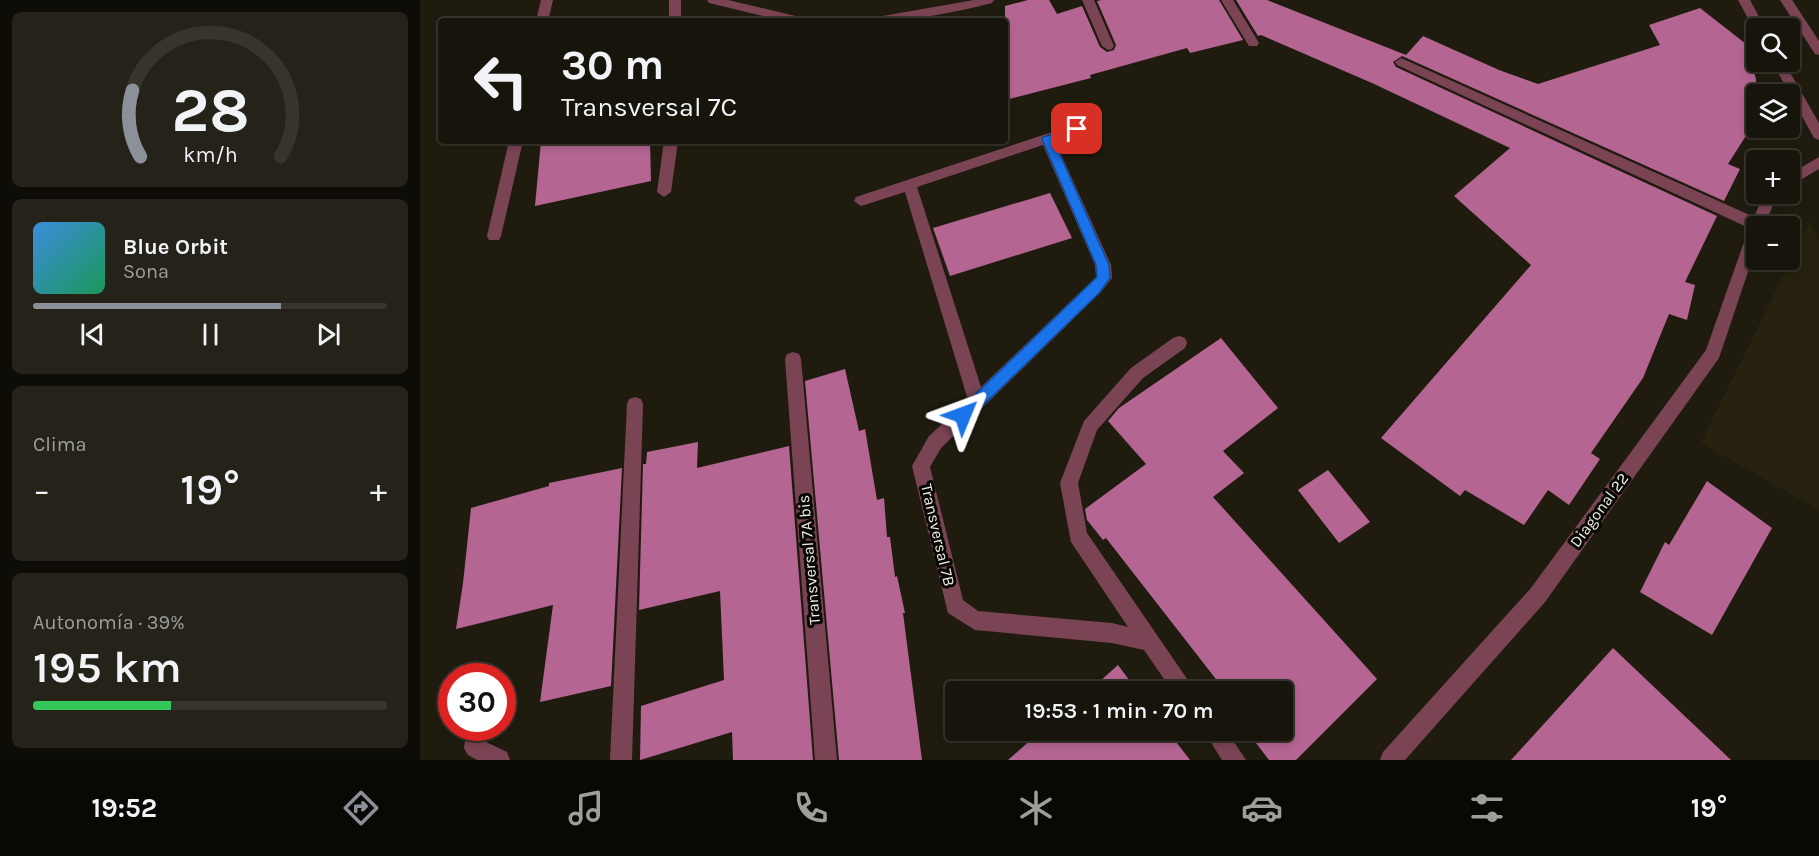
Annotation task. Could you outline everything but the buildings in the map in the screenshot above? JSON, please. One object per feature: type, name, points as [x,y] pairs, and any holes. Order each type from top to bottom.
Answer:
[{"type":"street","points":[[543,18],[547,0],[557,0]]},
{"type":"street","points":[[675,0],[675,18]]},
{"type":"street","points":[[713,0],[788,18]]},
{"type":"street","points":[[914,0],[914,14]]},
{"type":"street","points":[[893,18],[954,9],[988,0]]},
{"type":"street","points":[[1088,0],[1108,46]]},
{"type":"street","points":[[1227,0],[1253,43]]},
{"type":"street","points":[[1743,0],[1754,18]]},
{"type":"street","points":[[1786,0],[1819,51]]},
{"type":"street","points":[[954,9],[958,18]]},
{"type":"street","points":[[1401,62],[1746,222]]},
{"type":"street","points":[[1784,72],[1819,135]]},
{"type":"street","points":[[861,201],[1077,129]]},
{"type":"street","name":"Transversal 7B","points":[[1047,139],[1103,265],[1104,278],[935,442],[921,466],[954,606],[975,620],[1112,633],[1150,642]]},
{"type":"street","points":[[494,236],[515,144]]},
{"type":"street","points":[[664,192],[671,144]]},
{"type":"street","points":[[1800,174],[1819,162]]},
{"type":"street","points":[[910,186],[977,402]]},
{"type":"street","name":"Diagonal 22","points":[[1391,760],[1538,595],[1713,353],[1746,258]]},
{"type":"street","points":[[1178,681],[1078,536],[1069,483],[1090,426],[1137,373],[1179,343]]},
{"type":"street","name":"Transversal 7A bis","points":[[793,359],[826,760]]},
{"type":"street","points":[[621,760],[635,404]]},
{"type":"street","points":[[476,741],[475,748],[499,760]]},
{"type":"street","points":[[1222,741],[1235,760]]},
{"type":"shaded area","points":[[1810,221],[1819,242],[1819,510],[1701,443],[1786,270],[1800,270],[1800,241]]},
{"type":"route","points":[[963,415],[1104,278],[1103,265],[1047,139],[1077,129]]}]
